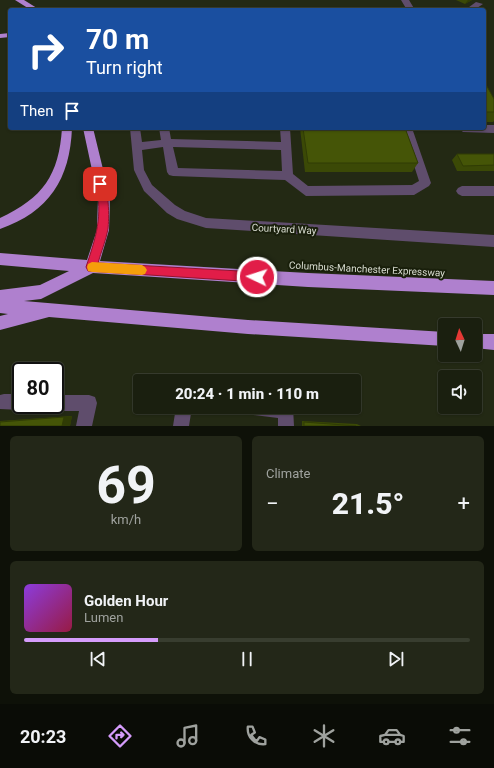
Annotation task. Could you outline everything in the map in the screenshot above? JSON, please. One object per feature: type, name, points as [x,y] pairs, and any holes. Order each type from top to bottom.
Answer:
[{"type":"highway","points":[[19,0],[33,8]]},
{"type":"highway","points":[[0,224],[22,215],[44,197],[61,168],[68,149],[67,130]]},
{"type":"highway","points":[[0,297],[41,292],[91,267],[103,230],[104,198],[88,130]]},
{"type":"highway","name":"Columbus-Manchester Expressway","points":[[0,259],[91,267],[349,283],[494,288]]},
{"type":"highway","points":[[0,306],[248,327],[438,339]]},
{"type":"highway","points":[[0,322],[58,310]]},
{"type":"highway","points":[[482,341],[494,342]]},
{"type":"lane","points":[[472,8],[479,4]]},
{"type":"lane","name":"Courtyard Way","points":[[135,130],[140,175],[148,188],[171,210],[181,215],[206,223],[494,241]]},
{"type":"lane","points":[[164,130],[173,172],[288,176],[306,191],[414,190],[425,183],[408,130]]},
{"type":"lane","points":[[285,130],[288,176]]},
{"type":"lane","points":[[137,146],[167,143],[286,146]]},
{"type":"lane","points":[[462,191],[494,192]]},
{"type":"lane","points":[[4,402],[12,402]]},
{"type":"lane","points":[[64,403],[89,403],[84,426]]},
{"type":"lane","points":[[182,426],[183,414]]},
{"type":"lane","points":[[286,414],[286,426]]},
{"type":"building","points":[[486,85],[494,99],[494,112],[486,112]]},
{"type":"building","points":[[303,130],[406,130],[418,163],[308,163]]},
{"type":"building","points":[[457,154],[494,154],[494,165],[463,166]]},
{"type":"building","points":[[64,417],[62,426],[0,426],[0,422]]},
{"type":"building","points":[[304,422],[356,426],[304,426]]},
{"type":"slow traffic","points":[[92,267],[142,270]]},
{"type":"route","points":[[100,184],[104,198],[103,230],[91,267],[257,277]]}]
